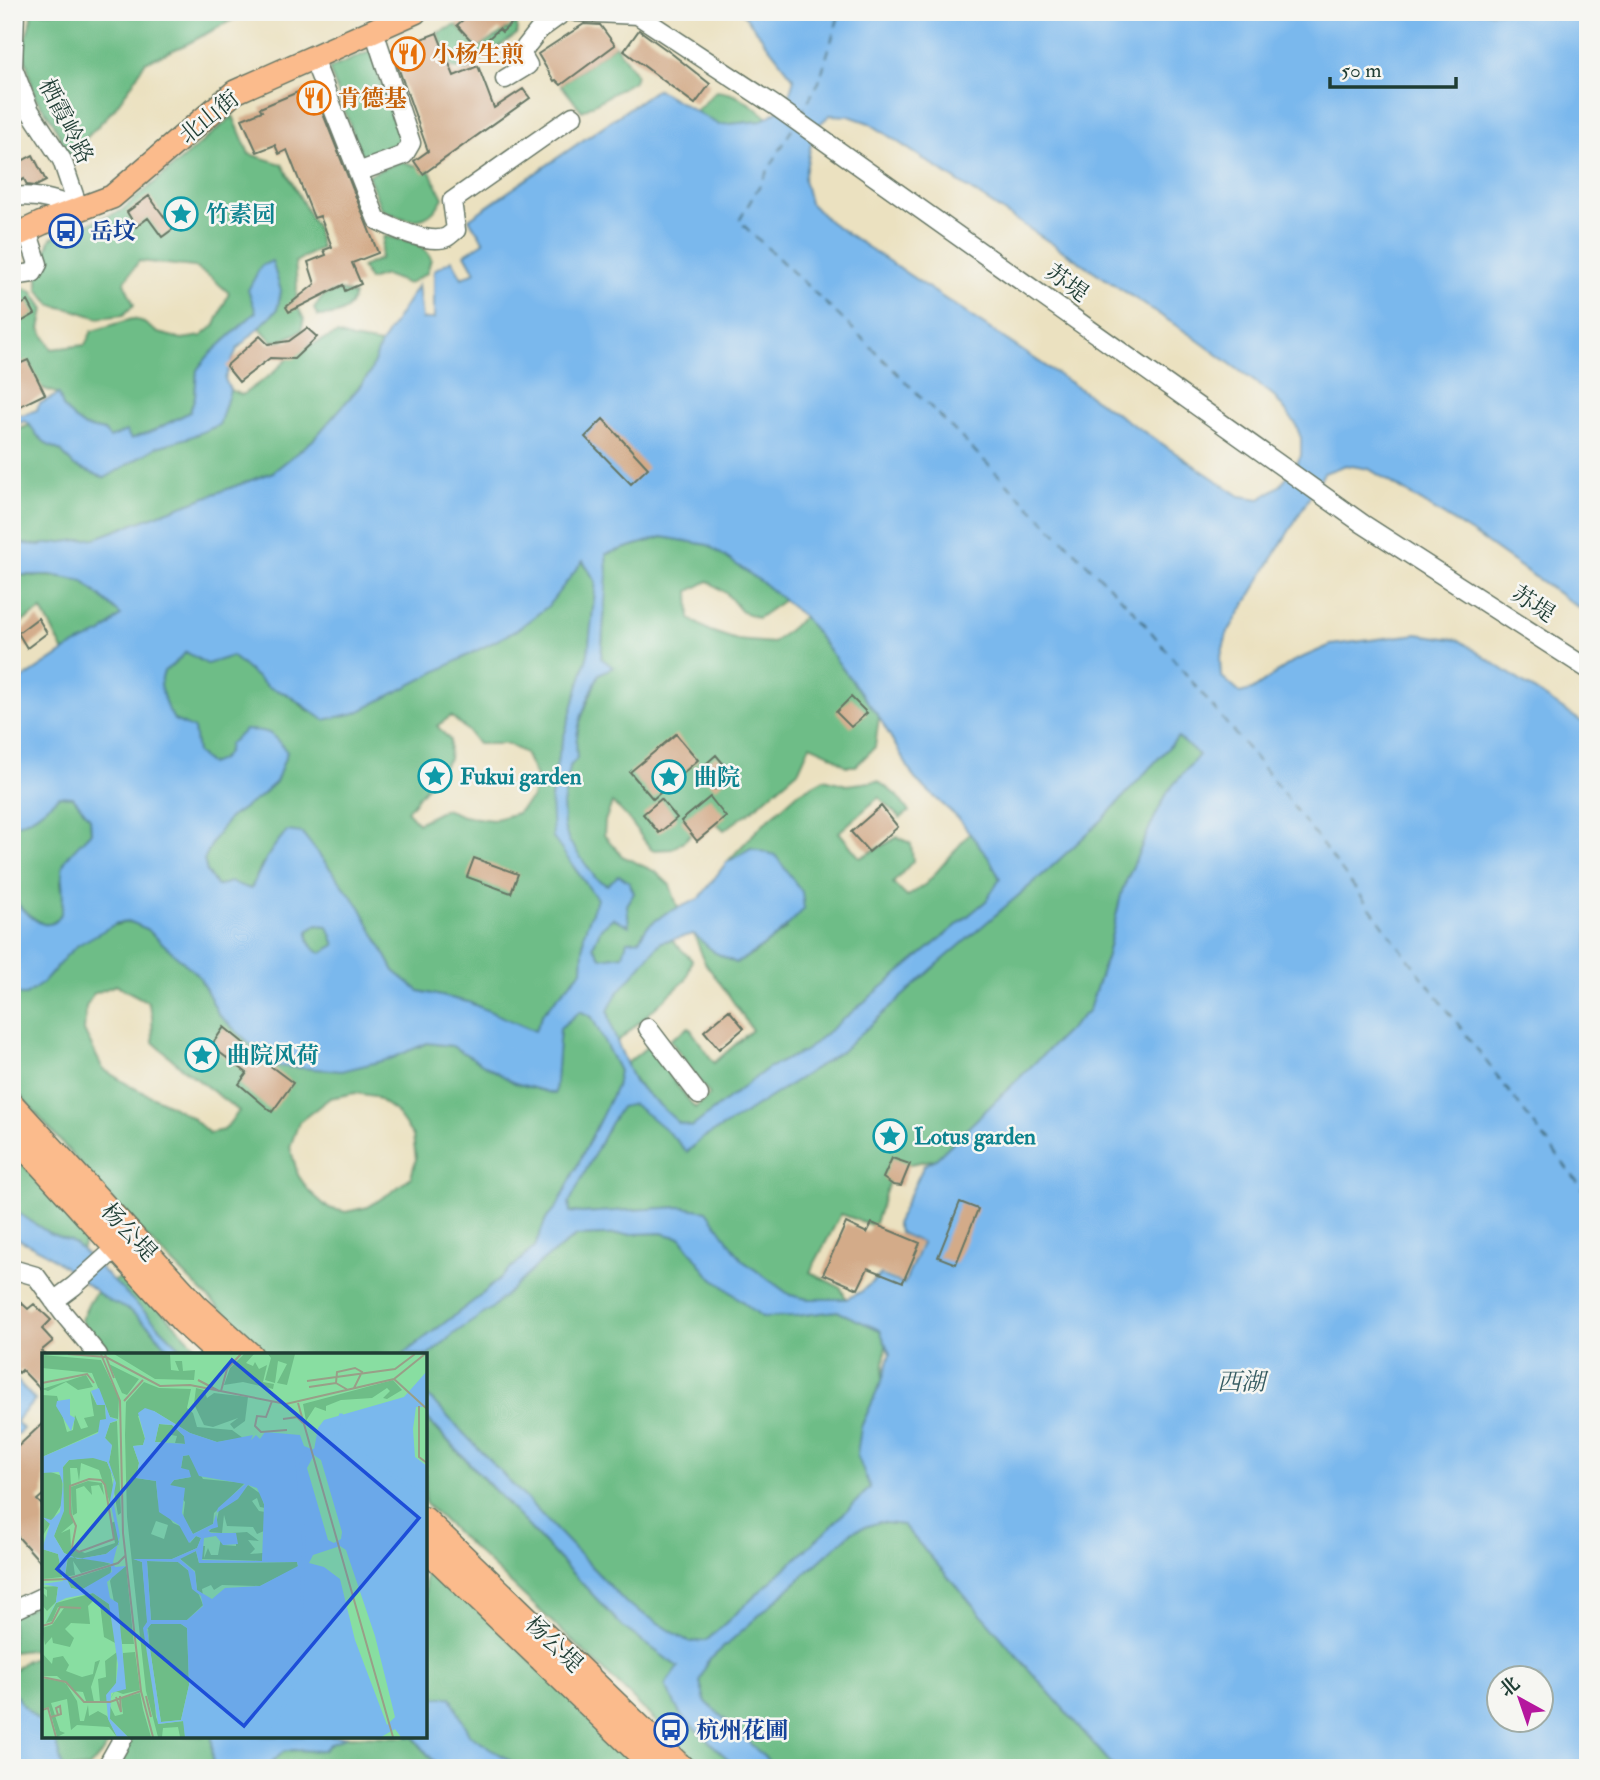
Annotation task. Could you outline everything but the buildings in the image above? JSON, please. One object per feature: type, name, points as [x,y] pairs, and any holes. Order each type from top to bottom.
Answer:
[{"type":"main road","name":"北山街","points":[[19,234],[113,197],[235,92],[415,12]]},
{"type":"main road","name":"杨公堤","points":[[12,1104],[196,1304],[248,1353]]},
{"type":"main road","name":"杨公堤","points":[[12,1134],[108,1256],[217,1353]]},
{"type":"main road","name":"杨公堤","points":[[427,1521],[683,1768]]},
{"type":"main road","name":"杨公堤","points":[[427,1550],[654,1768]]},
{"type":"street","name":"栖霞岭路","points":[[15,12],[13,68],[30,111],[62,160],[79,210]]},
{"type":"street","points":[[505,79],[528,65],[521,53],[539,30],[564,12]]},
{"type":"street","points":[[575,12],[635,14]]},
{"type":"street","name":"苏堤","points":[[635,14],[774,105],[1346,512],[1588,669]]},
{"type":"street","points":[[358,172],[404,155],[411,143],[374,31]]},
{"type":"street","points":[[313,58],[377,220],[396,230],[420,236],[437,239],[447,237],[456,230],[452,201],[573,116]]},
{"type":"street","points":[[12,197],[46,198],[79,210]]},
{"type":"street","points":[[12,276],[33,273],[38,264],[19,234]]},
{"type":"street","points":[[648,1028],[699,1095]]},
{"type":"street","points":[[54,1301],[108,1256]]},
{"type":"street","points":[[12,1269],[36,1276],[96,1353]]},
{"type":"street","points":[[12,1611],[42,1597]]},
{"type":"street","points":[[106,1768],[123,1738]]},
{"type":"green space","points":[[33,12],[247,12],[187,44],[145,62],[114,109],[69,156],[53,122],[35,97],[23,49]]},
{"type":"green space","points":[[517,23],[517,34],[468,70],[451,68],[437,33],[457,25],[478,48]]},
{"type":"green space","points":[[615,45],[636,74],[634,81],[582,111],[561,85]]},
{"type":"green space","points":[[371,51],[400,141],[389,150],[364,157],[329,69]]},
{"type":"green space","points":[[716,91],[737,96],[767,117],[761,121],[719,125],[695,112]]},
{"type":"green space","points":[[233,116],[249,154],[282,164],[316,227],[321,248],[295,262],[296,304],[304,319],[301,331],[281,341],[272,341],[259,327],[277,310],[281,291],[272,262],[262,266],[256,312],[209,355],[197,370],[195,396],[190,412],[131,439],[110,438],[104,431],[85,427],[74,419],[63,407],[59,394],[42,388],[17,372],[12,373],[12,283],[32,291],[44,309],[40,329],[52,349],[85,345],[92,331],[132,319],[141,321],[158,333],[182,339],[202,336],[215,325],[229,293],[194,267],[139,261],[124,282],[134,305],[123,315],[98,318],[51,305],[38,289],[38,274],[51,238],[121,211]]},
{"type":"green space","points":[[399,162],[428,168],[443,198],[427,217],[407,219],[381,209],[368,175]]},
{"type":"green space","points":[[384,236],[412,242],[423,248],[431,259],[427,273],[408,284],[385,275],[369,280],[362,267],[380,259]]},
{"type":"green space","points":[[340,290],[354,295],[349,306],[336,314],[318,316],[314,309],[323,296]]},
{"type":"green space","points":[[337,334],[381,344],[370,373],[313,440],[273,472],[96,538],[39,545],[12,543],[12,432],[30,425],[37,435],[48,445],[61,451],[74,466],[105,478],[157,447],[219,425],[230,390],[242,395],[273,373],[296,351]]},
{"type":"green space","points":[[663,537],[708,545],[784,600],[758,618],[741,611],[727,594],[708,581],[689,591],[690,619],[710,631],[737,640],[773,643],[804,617],[879,717],[875,747],[856,766],[846,766],[828,753],[810,745],[799,770],[751,811],[724,830],[709,816],[672,849],[652,850],[612,803],[605,821],[604,835],[622,856],[656,872],[670,885],[678,908],[647,927],[639,940],[623,955],[601,958],[593,946],[601,928],[613,918],[628,924],[627,905],[634,893],[629,882],[607,885],[596,879],[569,841],[564,827],[563,804],[570,766],[577,758],[577,735],[601,663],[606,554]]},
{"type":"green space","points":[[582,561],[596,582],[588,654],[558,757],[551,799],[574,868],[598,899],[584,933],[582,970],[543,1013],[535,1032],[468,1002],[419,991],[394,971],[360,907],[302,833],[262,864],[251,889],[217,886],[207,872],[204,860],[214,839],[229,818],[276,782],[287,752],[229,752],[220,761],[210,764],[197,753],[194,729],[174,720],[159,685],[164,671],[186,652],[207,664],[232,656],[268,686],[287,694],[309,711],[547,607]],"holes":[[[451,716],[478,744],[508,744],[525,753],[536,777],[532,798],[517,813],[492,820],[463,816],[445,809],[418,823],[407,811],[449,759],[450,740],[437,726]]]},
{"type":"green space","points":[[12,575],[66,577],[83,581],[122,615],[102,633],[64,652],[42,610],[12,628]]},
{"type":"green space","points":[[1178,737],[1200,755],[1168,791],[1122,891],[1107,955],[1089,1010],[936,1159],[894,1167],[874,1226],[841,1214],[810,1272],[841,1288],[846,1299],[807,1299],[790,1295],[743,1261],[706,1211],[681,1207],[570,1212],[569,1202],[621,1107],[633,1104],[655,1119],[688,1152],[701,1139],[842,1051],[1103,819]]},
{"type":"green space","points":[[824,779],[847,785],[878,781],[896,795],[909,812],[900,818],[879,797],[839,832],[860,858],[898,837],[911,844],[913,861],[893,883],[907,897],[927,883],[970,833],[991,861],[1000,879],[986,901],[805,1051],[768,1068],[692,1127],[678,1123],[635,1082],[626,1064],[647,1047],[695,1108],[710,1095],[670,1040],[689,1027],[714,1063],[752,1030],[705,963],[694,934],[714,952],[736,963],[753,954],[786,929],[751,848],[726,863],[761,826],[798,793]]},
{"type":"green space","points":[[59,796],[73,797],[90,818],[91,832],[64,865],[61,882],[62,912],[57,920],[43,924],[17,904],[12,893],[12,825],[32,817]]},
{"type":"green space","points":[[131,922],[147,929],[199,976],[219,1015],[390,1059],[427,1043],[452,1046],[515,1083],[555,1094],[560,1028],[580,1011],[592,1017],[619,1071],[616,1087],[557,1207],[546,1219],[535,1247],[479,1297],[405,1353],[265,1353],[134,1225],[12,1086],[12,992],[14,994],[42,982],[77,945],[103,930]],"holes":[[[116,985],[148,1002],[152,1015],[153,1042],[239,1111],[224,1130],[209,1133],[191,1117],[103,1069],[84,1031],[86,1007],[93,994]],[[355,1093],[374,1096],[395,1111],[413,1136],[416,1159],[411,1177],[368,1207],[346,1212],[328,1208],[309,1191],[298,1175],[290,1147],[299,1122],[330,1098]]]},
{"type":"green space","points":[[316,925],[328,926],[335,945],[321,954],[312,947],[308,939],[308,931]]},
{"type":"green space","points":[[672,940],[692,960],[686,980],[617,1042],[608,1010],[616,994],[661,942]]},
{"type":"green space","points":[[12,1153],[88,1232],[82,1250],[12,1209]]},
{"type":"green space","points":[[661,1233],[681,1238],[708,1274],[762,1316],[796,1316],[837,1311],[880,1330],[886,1345],[882,1381],[861,1427],[870,1488],[706,1641],[689,1642],[626,1603],[427,1395],[427,1356],[576,1236]]},
{"type":"green space","points":[[130,1278],[202,1353],[186,1353],[113,1281]]},
{"type":"green space","points":[[96,1292],[126,1309],[154,1332],[172,1353],[112,1351],[92,1335],[81,1320]]},
{"type":"green space","points":[[427,1419],[623,1627],[678,1667],[681,1716],[738,1768],[703,1768],[615,1681],[427,1505]]},
{"type":"green space","points":[[878,1522],[903,1525],[1115,1768],[776,1768],[705,1701],[700,1682],[707,1662],[853,1531]]},
{"type":"green space","points":[[427,1560],[641,1768],[522,1768],[469,1735],[451,1698],[427,1698]]},
{"type":"green space","points":[[42,1602],[42,1648],[12,1652],[12,1616]]},
{"type":"green space","points":[[42,1657],[42,1724],[12,1690],[12,1672],[26,1660]]},
{"type":"green space","points":[[53,1738],[112,1738],[89,1768],[63,1768]]},
{"type":"green space","points":[[131,1738],[212,1738],[213,1768],[116,1768]]},
{"type":"green space","points":[[342,1738],[414,1738],[439,1768],[265,1768],[283,1752],[323,1751],[331,1743]]},
{"type":"water","name":"西湖","points":[[742,12],[1588,12],[1588,614],[1472,533],[1369,469],[1346,465],[1324,473],[1227,634],[1220,660],[1221,676],[1240,693],[1252,690],[1292,662],[1331,645],[1417,634],[1459,640],[1588,726],[1588,1768],[1115,1768],[903,1525],[879,1522],[853,1531],[707,1662],[700,1682],[705,1701],[776,1768],[738,1768],[681,1716],[665,1685],[678,1667],[623,1627],[427,1418],[427,1395],[626,1603],[689,1642],[706,1641],[870,1488],[857,1455],[861,1427],[882,1381],[890,1354],[880,1330],[837,1311],[762,1317],[708,1274],[681,1238],[661,1233],[576,1236],[541,1262],[492,1308],[427,1356],[427,1353],[405,1353],[479,1297],[535,1247],[546,1219],[557,1207],[616,1087],[619,1071],[592,1017],[580,1011],[560,1028],[555,1094],[515,1083],[452,1046],[427,1043],[390,1059],[342,1071],[274,1066],[219,1015],[199,976],[147,929],[131,922],[117,923],[78,945],[44,982],[26,995],[12,992],[12,893],[19,906],[33,918],[43,924],[53,923],[58,919],[63,906],[63,866],[91,832],[90,818],[73,797],[59,796],[32,817],[12,825],[12,686],[71,647],[102,633],[121,615],[83,581],[51,575],[12,575],[12,543],[39,545],[96,538],[273,472],[313,440],[361,385],[370,373],[381,344],[418,285],[422,319],[434,319],[434,270],[452,260],[462,278],[475,272],[465,254],[484,242],[469,219],[657,89],[719,125],[761,121],[786,105],[794,79]],"holes":[[[830,115],[849,116],[869,123],[1192,336],[1273,395],[1295,423],[1301,438],[1301,456],[1281,485],[1260,499],[1240,496],[830,222],[810,203],[804,179],[814,129]],[[662,537],[708,545],[763,583],[804,617],[879,717],[915,779],[959,819],[991,861],[1000,879],[986,901],[805,1051],[768,1068],[692,1127],[679,1123],[634,1082],[613,1032],[608,1011],[616,995],[661,942],[694,934],[714,952],[736,963],[772,939],[804,909],[802,892],[775,855],[751,848],[726,863],[699,899],[666,913],[647,927],[639,940],[627,941],[623,955],[601,958],[593,946],[601,928],[613,918],[629,926],[627,905],[634,893],[629,882],[619,875],[607,885],[596,879],[569,841],[564,827],[563,804],[570,766],[577,758],[577,736],[582,715],[599,674],[613,667],[601,658],[606,554]],[[583,561],[596,582],[588,654],[558,757],[551,799],[553,838],[597,899],[584,933],[582,970],[543,1013],[535,1031],[468,1002],[419,991],[394,971],[360,907],[302,833],[287,831],[266,858],[251,889],[230,882],[217,886],[207,872],[204,860],[214,839],[229,818],[276,782],[287,752],[270,734],[245,730],[229,744],[224,757],[210,764],[197,753],[194,729],[174,720],[166,705],[160,685],[164,671],[186,652],[207,664],[232,656],[268,687],[287,694],[324,720],[356,713],[515,631],[547,607]],[[1178,737],[1199,755],[1168,791],[1122,891],[1107,955],[1089,1010],[936,1159],[924,1165],[896,1224],[900,1233],[922,1243],[904,1284],[880,1275],[861,1292],[846,1299],[807,1299],[790,1295],[743,1261],[707,1211],[681,1207],[570,1212],[569,1203],[621,1107],[633,1104],[662,1126],[687,1152],[701,1139],[842,1051],[1103,819]],[[316,925],[328,926],[335,945],[321,953],[310,945],[308,931]]]},
{"type":"water","points":[[272,261],[281,291],[277,310],[237,349],[225,379],[230,390],[219,425],[157,447],[105,478],[74,466],[61,451],[48,445],[25,421],[12,424],[12,413],[22,415],[37,410],[39,404],[59,394],[63,407],[74,419],[85,427],[104,431],[110,438],[126,431],[131,439],[190,412],[195,396],[197,370],[209,355],[256,312],[248,290],[261,266]]},
{"type":"water","points":[[12,1209],[49,1233],[70,1241],[186,1353],[172,1353],[151,1328],[129,1310],[109,1301],[44,1252],[12,1236]]},
{"type":"water","points":[[12,1375],[35,1400],[16,1421],[23,1429],[12,1439]]},
{"type":"water","points":[[12,1690],[42,1724],[42,1738],[55,1740],[63,1768],[12,1768]]},
{"type":"water","points":[[451,1697],[469,1735],[522,1768],[439,1768],[415,1738],[427,1738],[427,1698]]},
{"type":"water","points":[[212,1738],[342,1738],[331,1743],[323,1751],[283,1752],[265,1768],[213,1768]]},
{"type":"ferry route","points":[[800,115],[819,82],[840,12]]},
{"type":"ferry route","points":[[792,129],[739,221],[856,332],[1134,611],[1277,785],[1588,1196]]},
{"type":"place","name":"小杨生煎","points":[[408,54]]},
{"type":"place","name":"肯德基","points":[[314,98]]},
{"type":"place","name":"竹素园","points":[[181,214]]},
{"type":"place","name":"岳坟","points":[[66,231]]},
{"type":"place","name":"Fukui garden","points":[[435,776]]},
{"type":"place","name":"曲院","points":[[669,777]]},
{"type":"place","name":"曲院风荷","points":[[202,1055]]},
{"type":"place","name":"Lotus garden","points":[[890,1136]]},
{"type":"place","name":"杭州花圃","points":[[671,1730]]}]
